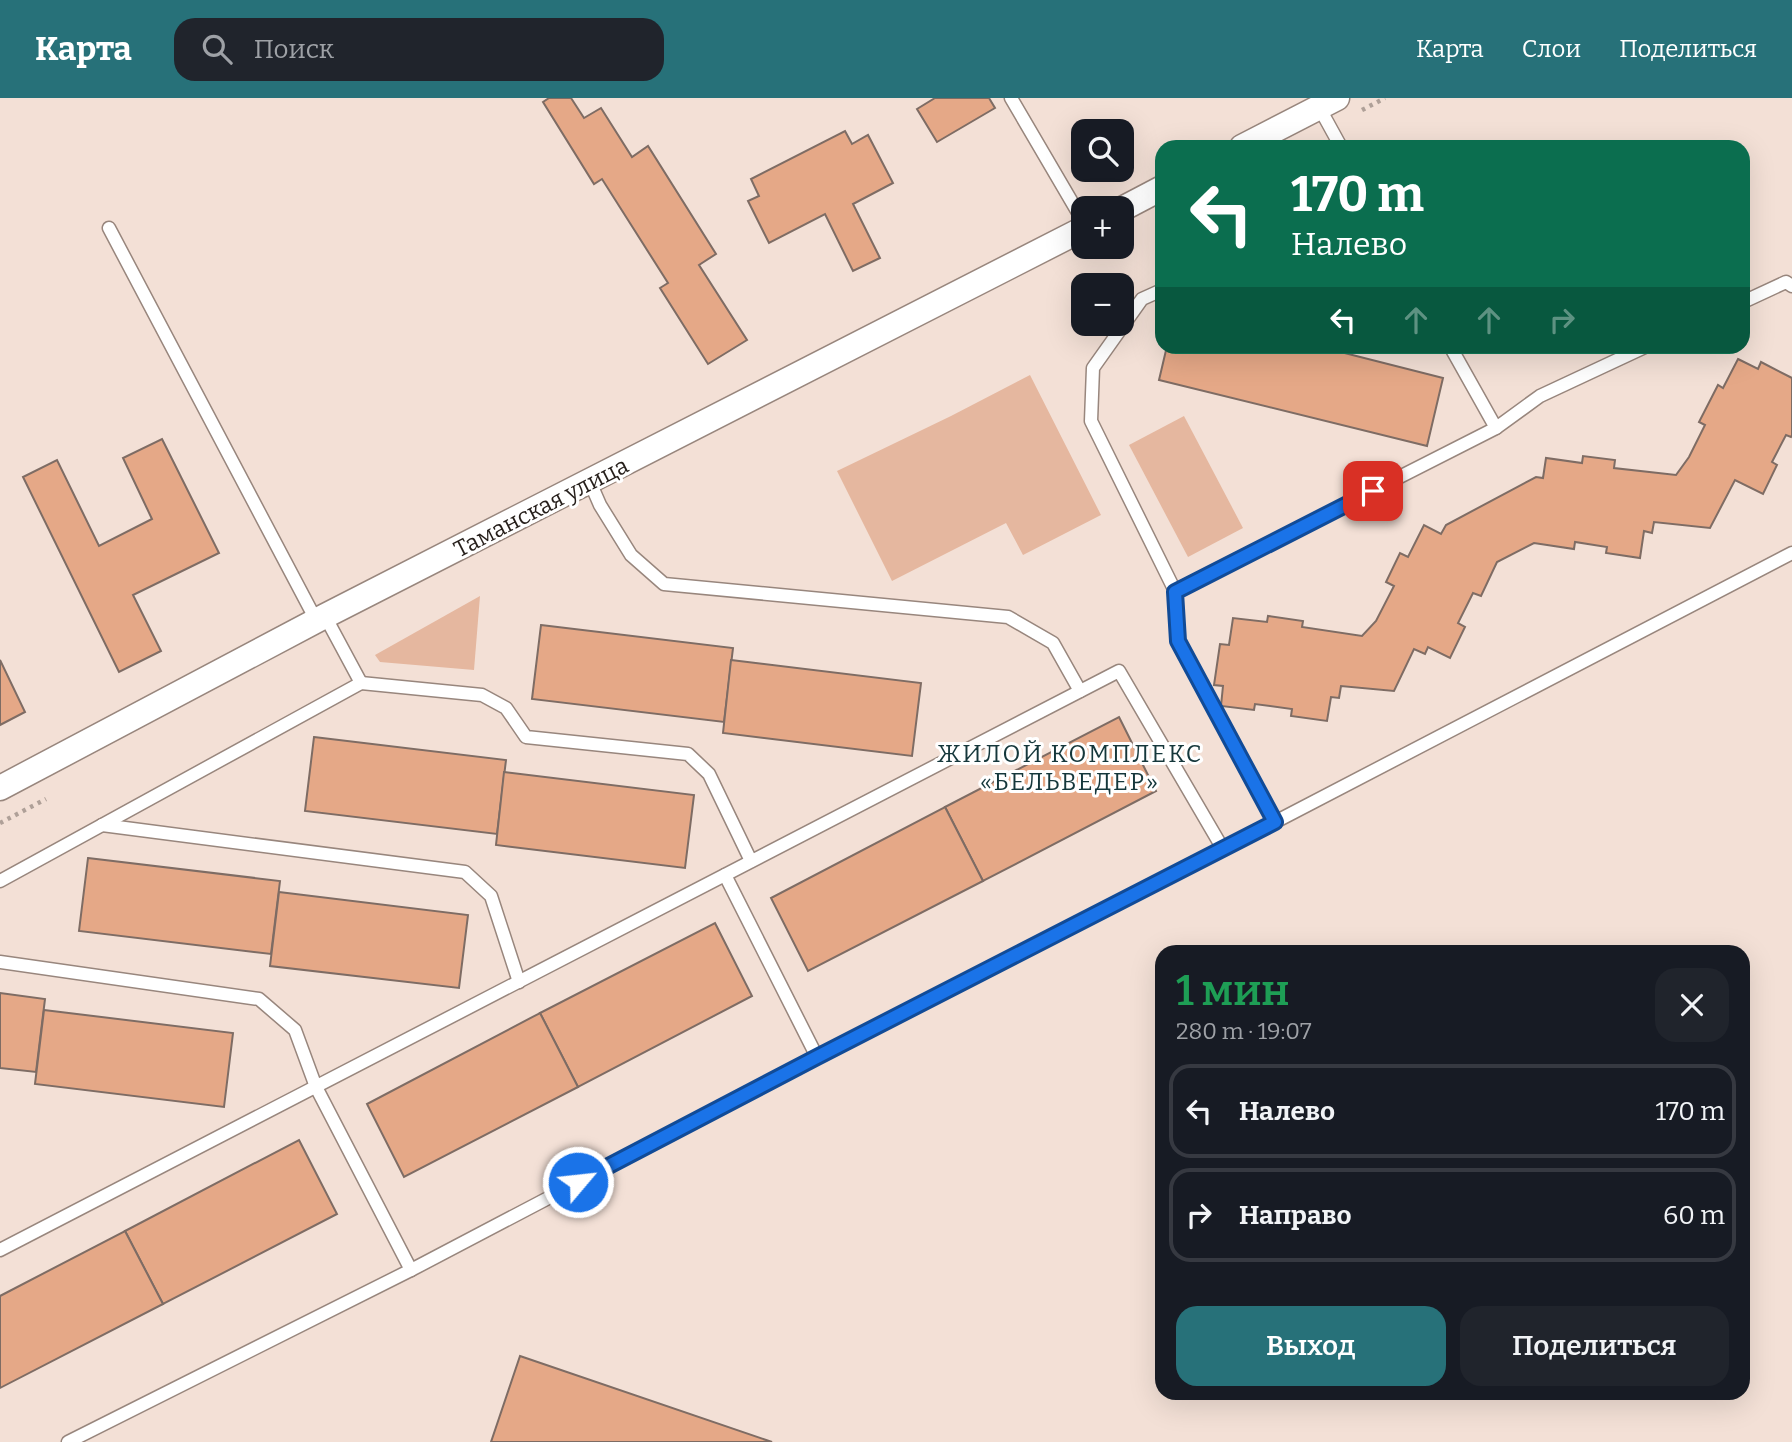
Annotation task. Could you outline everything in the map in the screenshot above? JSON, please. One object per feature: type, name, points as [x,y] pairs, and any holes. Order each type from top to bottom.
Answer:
[{"type":"street","points":[[1256,140],[1328,103]]},
{"type":"street","points":[[1134,203],[1155,192]]},
{"type":"street","name":"Таманская улица","points":[[0,788],[321,618],[1071,235]]},
{"type":"lane","points":[[1011,98],[1071,200]]},
{"type":"lane","points":[[1328,103],[1339,140]]},
{"type":"lane","points":[[109,228],[321,618],[361,683]]},
{"type":"lane","points":[[1750,299],[1786,282],[1792,286]]},
{"type":"lane","points":[[1155,293],[1142,299],[1093,368],[1091,421],[1175,592],[1178,641],[1275,822]]},
{"type":"lane","points":[[1454,354],[1496,428]]},
{"type":"lane","points":[[1175,592],[1496,428],[1540,396],[1630,354]]},
{"type":"lane","points":[[590,482],[600,505],[631,555],[664,584],[1008,617],[1054,643],[1080,691]]},
{"type":"lane","points":[[68,1442],[411,1270],[1792,553]]},
{"type":"lane","points":[[0,1250],[1119,671],[1223,849]]},
{"type":"lane","points":[[0,881],[361,683],[482,695],[506,708],[526,737],[688,754],[709,774],[751,861]]},
{"type":"lane","points":[[102,825],[466,872],[491,896],[519,982]]},
{"type":"lane","points":[[725,875],[817,1057]]},
{"type":"lane","points":[[0,962],[259,999],[295,1030],[316,1087],[411,1270]]},
{"type":"shaded area","points":[[1030,375],[1101,515],[1023,555],[1006,523],[892,581],[837,471]]},
{"type":"shaded area","points":[[1184,416],[1243,528],[1188,557],[1129,445]]},
{"type":"shaded area","points":[[480,596],[474,670],[380,662],[375,655]]},
{"type":"building","points":[[549,98],[571,98],[584,118],[601,108],[632,157],[648,146],[716,254],[699,265],[747,340],[708,364],[660,288],[668,283],[602,179],[594,184],[543,102]]},
{"type":"building","points":[[935,98],[989,98],[995,108],[937,142],[917,109]]},
{"type":"building","points":[[845,131],[852,144],[868,135],[893,183],[853,204],[880,258],[853,271],[825,214],[769,243],[748,201],[759,196],[751,179]]},
{"type":"building","points":[[1165,354],[1348,354],[1443,378],[1427,446],[1159,380]]},
{"type":"building","points":[[1738,359],[1758,369],[1761,362],[1792,378],[1792,435],[1786,435],[1772,462],[1777,465],[1763,494],[1735,480],[1710,528],[1654,522],[1652,533],[1644,531],[1640,558],[1606,553],[1607,547],[1575,542],[1574,549],[1534,543],[1497,562],[1481,596],[1473,593],[1458,623],[1465,627],[1450,658],[1428,647],[1425,654],[1414,649],[1394,691],[1341,686],[1339,698],[1331,697],[1327,721],[1291,716],[1292,709],[1255,704],[1254,710],[1221,706],[1223,686],[1214,685],[1220,644],[1229,645],[1233,618],[1267,622],[1268,616],[1303,621],[1302,627],[1362,636],[1376,621],[1394,586],[1386,582],[1400,553],[1408,557],[1424,525],[1441,534],[1446,525],[1536,477],[1543,478],[1546,458],[1582,463],[1583,456],[1615,460],[1614,468],[1676,475],[1689,457],[1705,425],[1699,422],[1718,385],[1723,388]]},
{"type":"building","points":[[162,439],[219,553],[133,595],[161,651],[119,672],[23,477],[57,460],[99,546],[152,519],[123,458]]},
{"type":"building","points":[[541,625],[733,648],[724,722],[532,699]]},
{"type":"building","points":[[0,660],[25,712],[0,725]]},
{"type":"building","points":[[731,660],[921,683],[912,756],[723,733]]},
{"type":"building","points":[[1119,717],[1156,791],[983,881],[945,807]]},
{"type":"building","points":[[314,737],[506,760],[497,834],[305,811]]},
{"type":"building","points":[[504,772],[694,795],[685,868],[496,845]]},
{"type":"building","points":[[945,807],[983,881],[808,971],[771,898]]},
{"type":"building","points":[[88,858],[280,881],[271,954],[79,931]]},
{"type":"building","points":[[279,892],[468,915],[459,988],[270,966]]},
{"type":"building","points":[[715,923],[752,996],[578,1087],[540,1013]]},
{"type":"building","points":[[0,993],[45,999],[36,1072],[0,1068]]},
{"type":"building","points":[[44,1010],[233,1033],[224,1107],[35,1084]]},
{"type":"building","points":[[540,1013],[578,1087],[404,1177],[367,1104]]},
{"type":"building","points":[[299,1140],[337,1214],[163,1304],[125,1231]]},
{"type":"building","points":[[125,1231],[163,1304],[0,1388],[0,1296]]},
{"type":"building","points":[[520,1356],[772,1442],[491,1442]]},
{"type":"district","name":"ЖИЛОЙ КОМПЛЕКС «БЕЛЬВЕДЕР»","points":[[1070,768]]},
{"type":"route","points":[[578,1182],[1275,822],[1178,641],[1175,592],[1373,491]]}]
